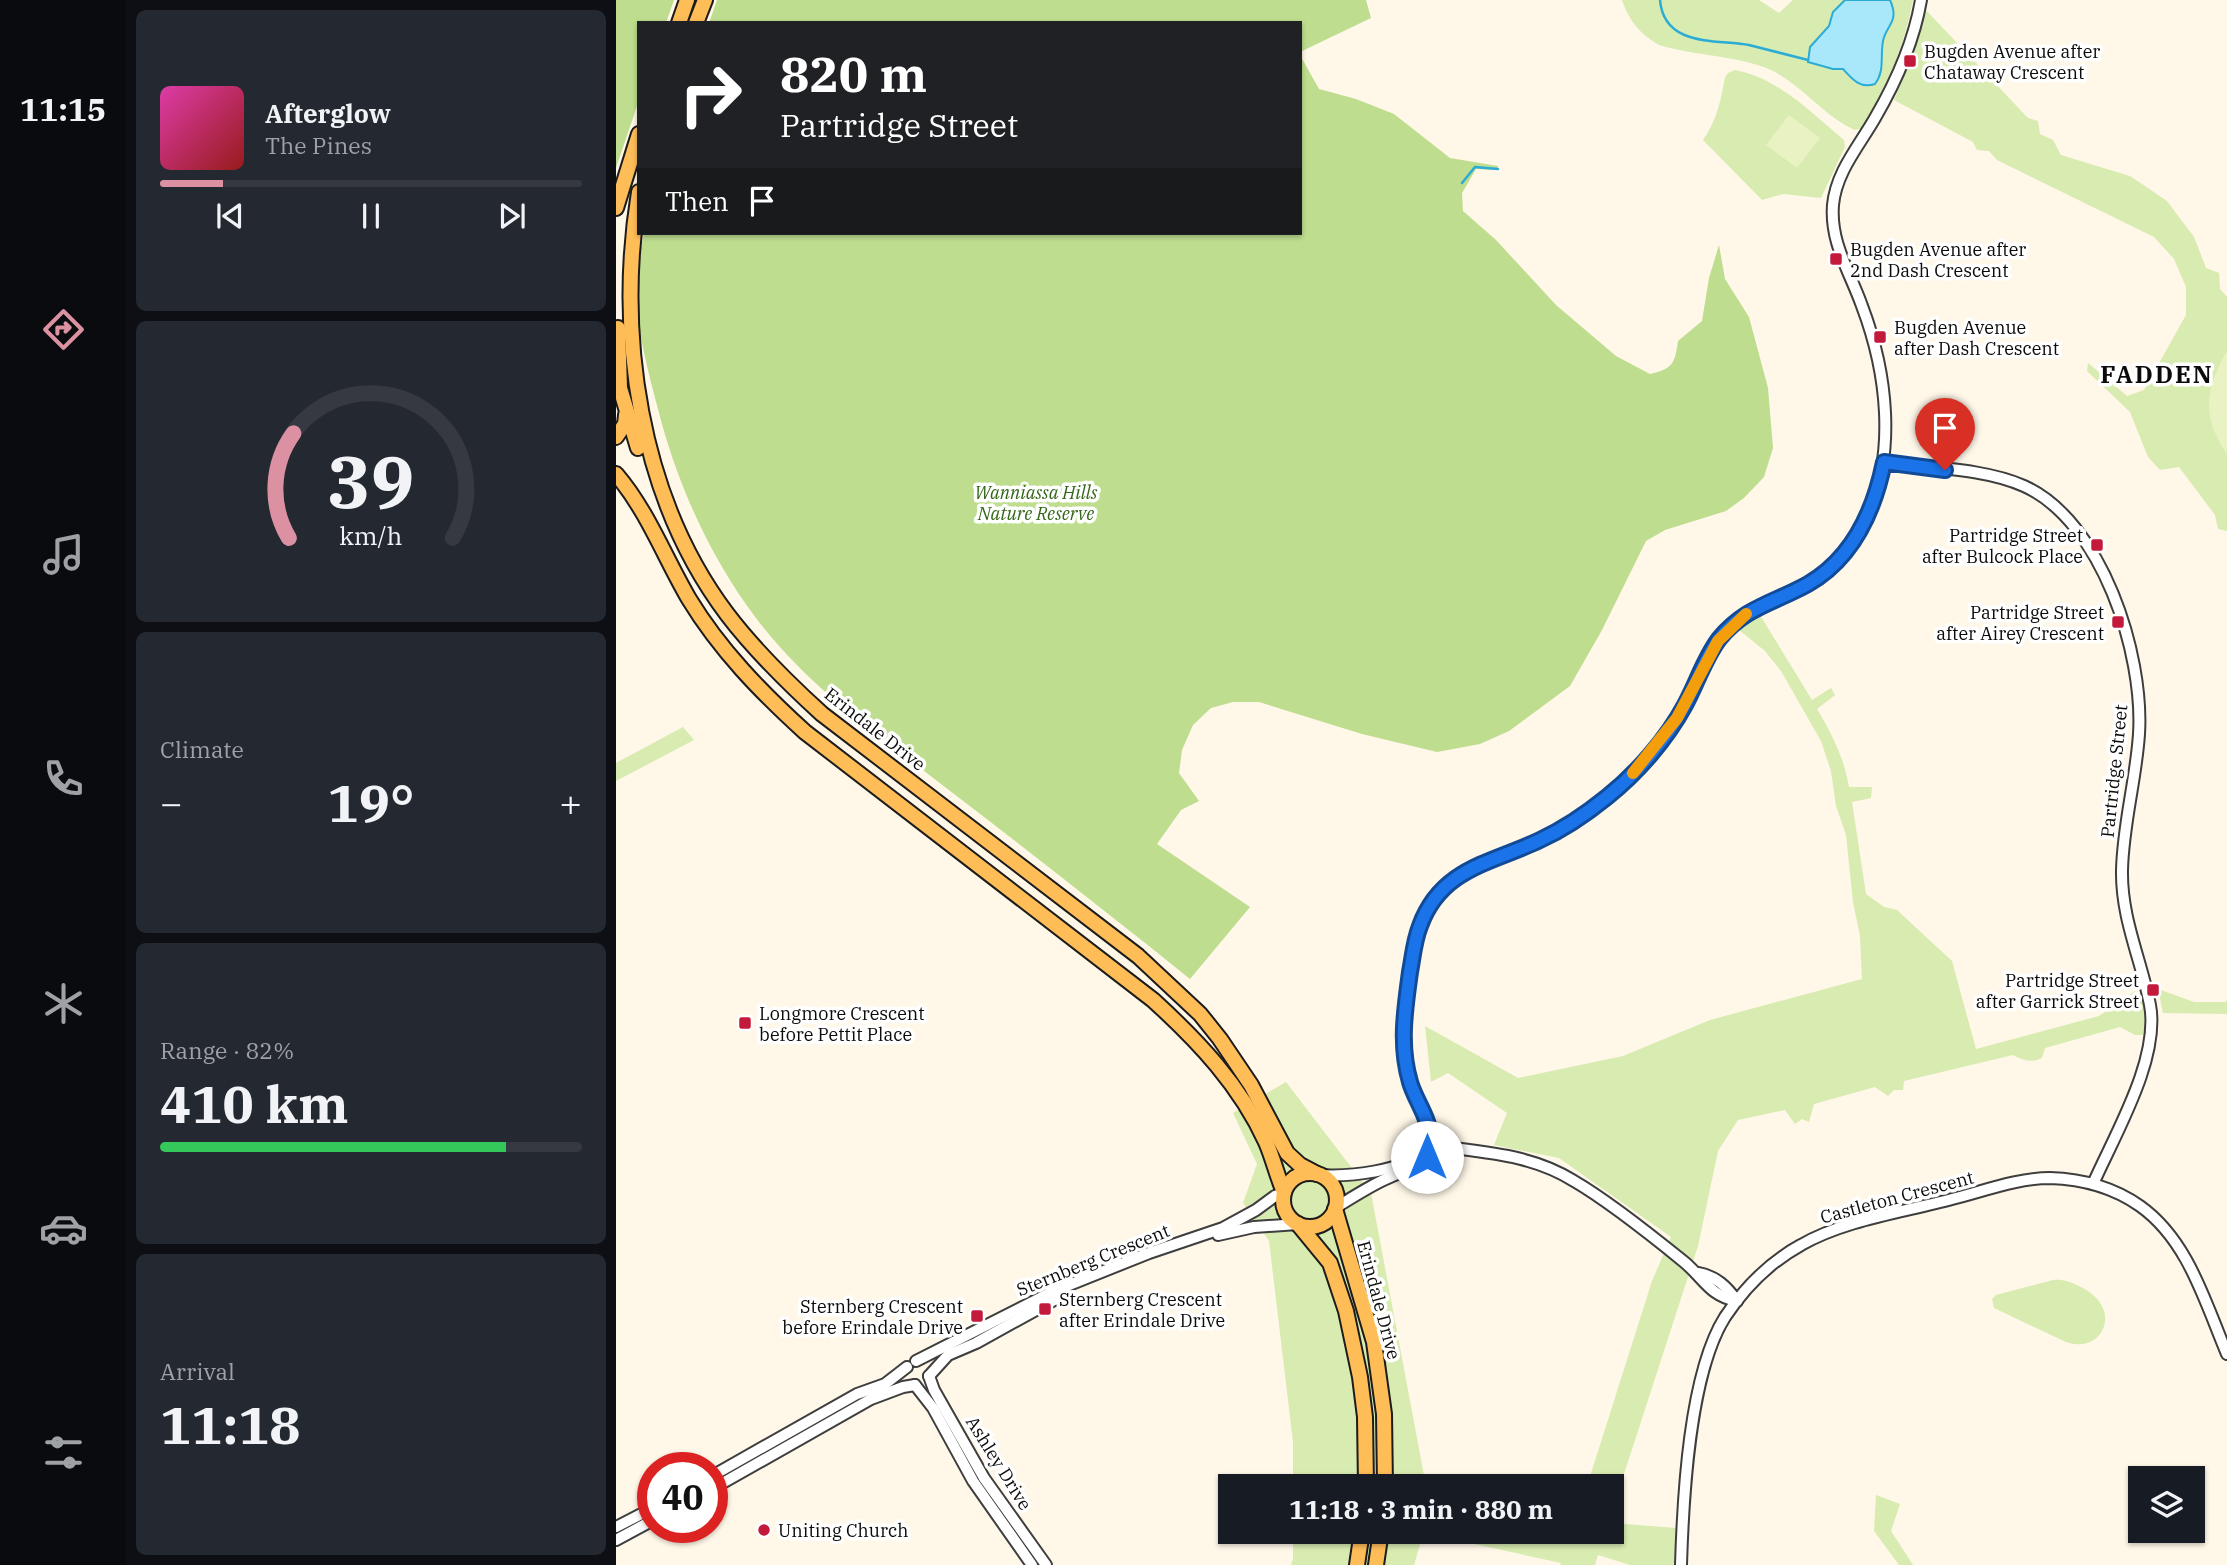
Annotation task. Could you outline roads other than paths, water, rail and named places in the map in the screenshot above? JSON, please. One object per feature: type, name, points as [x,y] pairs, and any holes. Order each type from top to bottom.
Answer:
[{"type":"main road","points":[[680,21],[687,0]]},
{"type":"main road","points":[[697,21],[705,0]]},
{"type":"main road","points":[[616,208],[637,139]]},
{"type":"main road","name":"Erindale Drive","points":[[637,202],[626,288],[629,352],[643,431],[667,507],[693,559],[726,612],[778,674],[822,714],[1138,956],[1177,991],[1200,1014],[1236,1062],[1287,1153],[1300,1165],[1318,1174]]},
{"type":"main road","points":[[616,437],[625,424],[619,372],[619,281],[623,251],[633,223]]},
{"type":"main road","points":[[622,404],[661,515],[684,561],[738,637],[775,677],[822,714]]},
{"type":"main road","points":[[616,474],[640,509],[711,632],[779,708],[833,754],[1153,1000],[1201,1046],[1236,1088],[1266,1143],[1284,1193],[1284,1209],[1289,1218],[1308,1227],[1318,1226],[1330,1217],[1335,1208],[1336,1196],[1332,1186],[1318,1174],[1296,1176],[1284,1193]]},
{"type":"main road","points":[[616,484],[637,517],[654,536]]},
{"type":"main road","name":"Erindale Drive","points":[[1335,1208],[1374,1342],[1384,1413],[1385,1474]]},
{"type":"main road","name":"Erindale Drive","points":[[1298,1224],[1329,1263],[1349,1323],[1357,1356],[1365,1417],[1366,1474]]},
{"type":"main road","points":[[1357,1565],[1360,1544]]},
{"type":"main road","points":[[1376,1565],[1379,1544]]},
{"type":"street","points":[[1905,54],[1915,0]]},
{"type":"street","points":[[1448,1160],[1449,1152],[1428,1123],[1410,1082],[1403,1031],[1415,941],[1429,907],[1439,893],[1459,875],[1476,865],[1512,853],[1556,832],[1623,783],[1652,752],[1677,718],[1712,649],[1730,628],[1756,607],[1818,577],[1849,546],[1865,523],[1874,501],[1884,462],[1885,428],[1881,380],[1876,350],[1863,308],[1837,243],[1833,227],[1833,203],[1841,174],[1887,96],[1914,33],[1922,0]]},
{"type":"street","name":"Partridge Street","points":[[1884,462],[1993,476],[2027,487],[2050,502],[2086,545],[2110,585],[2129,640],[2136,673],[2139,732],[2122,872],[2128,929],[2151,1013],[2150,1041],[2146,1062],[2093,1184]]},
{"type":"street","points":[[1428,1123],[1429,1160],[1433,1164]]},
{"type":"street","points":[[1318,1174],[1343,1175],[1394,1166],[1412,1160],[1434,1144],[1521,1158],[1575,1181],[1676,1255],[1698,1273],[1703,1284],[1737,1301]]},
{"type":"street","points":[[1335,1208],[1388,1176],[1417,1167],[1442,1165],[1459,1153],[1471,1150]]},
{"type":"street","name":"Castleton Crescent","points":[[1681,1565],[1685,1498],[1698,1399],[1709,1354],[1725,1318],[1751,1284],[1774,1261],[1800,1245],[1838,1229],[2028,1180],[2065,1179],[2093,1184],[2139,1205],[2163,1226],[2192,1271],[2227,1354]]},
{"type":"street","name":"Sternberg Crescent","points":[[728,1467],[857,1394],[885,1384],[911,1364],[1021,1307],[1223,1227],[1284,1193]]},
{"type":"street","name":"Sternberg Crescent","points":[[929,1376],[948,1355],[976,1343],[1086,1281],[1222,1234],[1254,1227],[1298,1224]]},
{"type":"street","points":[[1725,1293],[1751,1284]]},
{"type":"street","points":[[1725,1293],[1725,1318]]},
{"type":"street","points":[[728,1480],[872,1399],[887,1392],[922,1384],[929,1376],[926,1365],[911,1364],[906,1378],[915,1385]]},
{"type":"street","name":"Ashley Drive","points":[[929,1376],[934,1390],[984,1478],[1046,1565]]},
{"type":"street","name":"Ashley Drive","points":[[915,1385],[933,1408],[974,1481],[1032,1565]]},
{"type":"street","points":[[616,1527],[637,1516]]},
{"type":"street","points":[[616,1540],[637,1529]]},
{"type":"water","points":[[1845,0],[1890,0],[1893,7],[1893,18],[1883,41],[1881,69],[1875,84],[1861,84],[1843,69],[1808,62],[1810,47],[1829,26],[1833,12]]},
{"type":"waterway","points":[[1660,0],[1664,15],[1671,26],[1682,34],[1708,41],[1749,45],[1808,60]]},
{"type":"waterway","points":[[1462,183],[1475,167],[1498,169]]},
{"type":"place","name":"Bugden Avenue after Chataway Crescent","points":[[1910,61]]},
{"type":"place","name":"Bugden Avenue after 2nd Dash Crescent","points":[[1836,259]]},
{"type":"place","name":"Bugden Avenue after Dash Crescent","points":[[1880,337]]},
{"type":"place","name":"Partridge Street after Bulcock Place","points":[[2097,545]]},
{"type":"place","name":"Partridge Street after Airey Crescent","points":[[2118,622]]},
{"type":"place","name":"Partridge Street after Garrick Street","points":[[2153,990]]},
{"type":"place","name":"Longmore Crescent before Pettit Place","points":[[745,1023]]},
{"type":"place","name":"Sternberg Crescent after Erindale Drive","points":[[1045,1309]]},
{"type":"place","name":"Sternberg Crescent before Erindale Drive","points":[[977,1316]]},
{"type":"place","name":"Uniting Church","points":[[764,1530]]},
{"type":"district","name":"FADDEN","points":[[2157,374]]},
{"type":"park label","name":"Wanniassa Hills Nature Reserve","points":[[1036,502]]}]
